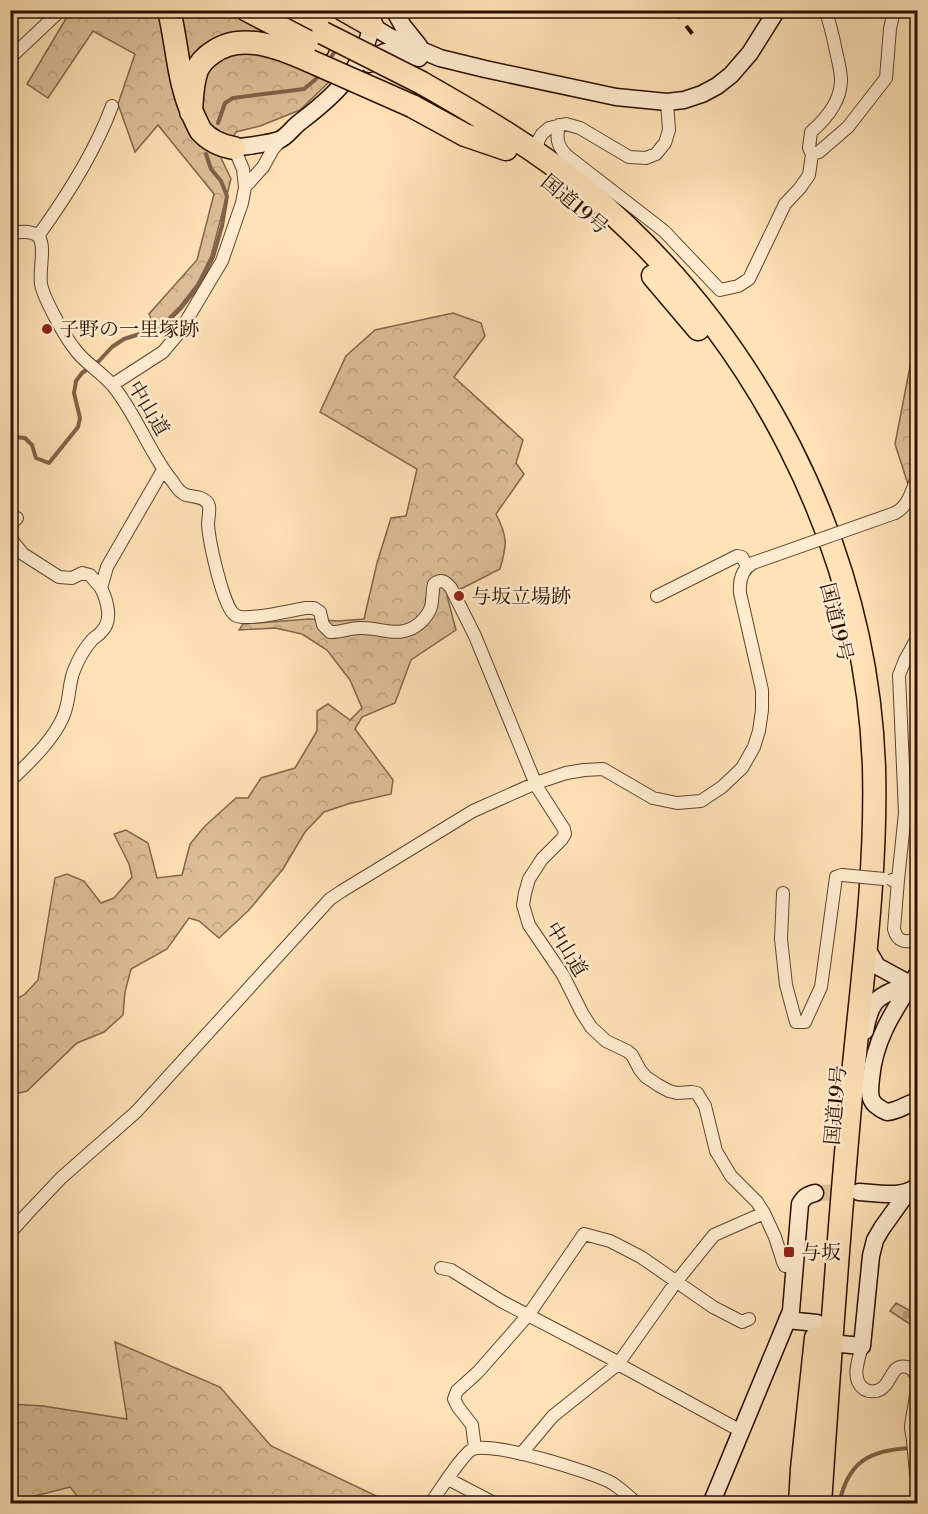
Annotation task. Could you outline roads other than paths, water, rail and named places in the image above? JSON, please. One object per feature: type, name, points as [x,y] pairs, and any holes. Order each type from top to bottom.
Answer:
[{"type":"highway","points":[[169,10],[180,76],[191,112],[201,131],[215,142],[234,148]]},
{"type":"highway","name":"国道19号","points":[[247,10],[417,96],[510,134],[581,186],[615,216],[689,293],[725,340],[764,399],[795,457],[833,549],[850,605],[862,661],[874,766],[874,795],[866,947],[855,1048],[830,1343],[820,1503]]},
{"type":"highway","name":"国道19号","points":[[280,10],[317,47]]},
{"type":"highway","points":[[344,10],[373,18]]},
{"type":"highway","points":[[191,112],[192,90],[198,67],[224,45],[241,42],[284,49],[317,47],[417,96]]},
{"type":"highway","name":"国道19号","points":[[417,96],[506,149],[544,177],[605,228],[644,266],[681,308],[728,370],[786,472],[803,509],[827,577],[849,668],[859,762],[857,867],[838,1066],[818,1323],[800,1503]]},
{"type":"street","points":[[10,58],[61,10]]},
{"type":"street","points":[[394,10],[412,39],[432,54]]},
{"type":"street","points":[[373,18],[390,36],[432,54],[485,69],[616,97],[667,102],[684,100],[702,94],[731,75],[750,53],[777,10]]},
{"type":"street","points":[[559,125],[556,136],[558,146],[566,155],[664,231],[720,290],[738,286],[750,279],[785,204],[809,175],[812,154],[809,148],[811,132],[824,121],[834,107],[839,94],[841,80],[834,41],[825,10]]},
{"type":"street","points":[[812,154],[819,152],[848,126],[886,78],[894,10]]},
{"type":"street","points":[[245,187],[263,167],[281,140],[331,96],[357,66],[366,47],[373,18]]},
{"type":"street","points":[[331,96],[348,88],[378,54],[389,51],[399,52],[429,61],[432,54]]},
{"type":"street","points":[[538,154],[538,141],[549,128],[573,125],[629,157],[646,158],[656,154],[665,143],[669,130],[667,102]]},
{"type":"street","points":[[10,233],[26,232],[38,236],[79,173],[106,123],[112,106]]},
{"type":"street","points":[[112,385],[163,352],[180,333],[222,261],[242,203],[245,187],[243,169],[234,148],[281,140]]},
{"type":"street","name":"中山道","points":[[38,236],[42,249],[41,286],[74,349],[112,385],[131,413],[163,470],[182,493],[195,496],[207,503],[212,551],[226,604],[230,611],[239,617],[252,617],[314,608],[320,612],[323,625],[330,632],[362,628],[399,632],[416,626],[429,613],[434,584],[442,580],[451,588],[475,636],[536,783],[562,824],[565,834],[542,859],[529,879],[523,905],[529,925],[563,975],[582,1013],[596,1032],[606,1041],[632,1055],[640,1071],[658,1085],[677,1093],[697,1093],[705,1106],[716,1151],[723,1164],[731,1176],[757,1202],[775,1237],[785,1266],[794,1268]]},
{"type":"street","points":[[100,588],[107,567],[163,470]]},
{"type":"street","points":[[10,1233],[61,1178],[136,1112],[330,900],[342,891],[473,811],[536,783],[566,773],[603,769],[653,798],[677,803],[701,801],[722,787],[742,768],[754,747],[762,710],[762,690],[740,593],[741,576],[750,564],[895,513],[902,509],[908,501],[918,475]]},
{"type":"street","points":[[10,538],[23,554],[59,577],[72,578],[82,573],[90,575],[106,598],[108,614],[107,624],[103,631],[85,649],[74,668],[62,720],[29,762],[10,781]]},
{"type":"street","points":[[657,596],[737,556],[750,564]]},
{"type":"street","points":[[918,636],[899,675],[904,813],[894,929],[900,940],[918,938]]},
{"type":"street","points":[[783,893],[781,939],[786,986],[796,1022],[805,1022],[821,987],[836,877],[842,875],[898,880]]},
{"type":"street","points":[[866,947],[877,966],[914,979]]},
{"type":"street","points":[[855,1048],[864,1039],[873,1004],[879,998],[914,979]]},
{"type":"street","points":[[914,979],[880,1037],[872,1063],[869,1094],[875,1105],[887,1112],[918,1101]]},
{"type":"street","points":[[859,1192],[911,1189]]},
{"type":"street","points":[[911,1189],[875,1240],[856,1377],[862,1388],[868,1391],[880,1390],[895,1369],[905,1366],[915,1372],[917,1390],[911,1428],[918,1477]]},
{"type":"street","points":[[711,1503],[791,1311],[800,1204],[808,1194],[815,1193]]},
{"type":"street","points":[[521,1454],[553,1416],[618,1364],[676,1282],[714,1235],[764,1213]]},
{"type":"street","points":[[475,1448],[472,1425],[454,1399],[457,1391],[478,1372],[529,1314],[584,1234],[610,1241],[641,1257],[725,1314],[742,1322],[749,1319]]},
{"type":"street","points":[[441,1268],[451,1270],[501,1301],[614,1360],[741,1431]]},
{"type":"street","points":[[787,1320],[818,1323]]},
{"type":"street","points":[[830,1343],[862,1346]]},
{"type":"street","points":[[430,1503],[468,1452],[475,1448],[489,1447],[546,1459],[610,1482],[637,1503]]},
{"type":"street","points":[[448,1479],[496,1503]]},
{"type":"waterway","points":[[328,62],[337,48]]},
{"type":"waterway","points":[[218,123],[225,103],[233,98],[304,89],[320,73]]},
{"type":"waterway","points":[[10,442],[14,437],[25,438],[32,445],[36,458],[49,463],[78,427],[80,418],[74,393],[76,381],[82,373],[124,339],[167,322],[199,285],[213,257],[222,226],[227,196],[221,181],[211,169],[206,154]]},
{"type":"waterway","points":[[839,1504],[848,1477],[863,1461],[884,1452],[911,1448]]},
{"type":"tunnel","points":[[815,1193],[853,1192]]},
{"type":"railway","points":[[674,10],[694,36]]},
{"type":"place","name":"子野の一里塚跡","points":[[47,329]]},
{"type":"place","name":"与坂立場跡","points":[[459,596]]},
{"type":"place","name":"与坂","points":[[789,1252]]}]
